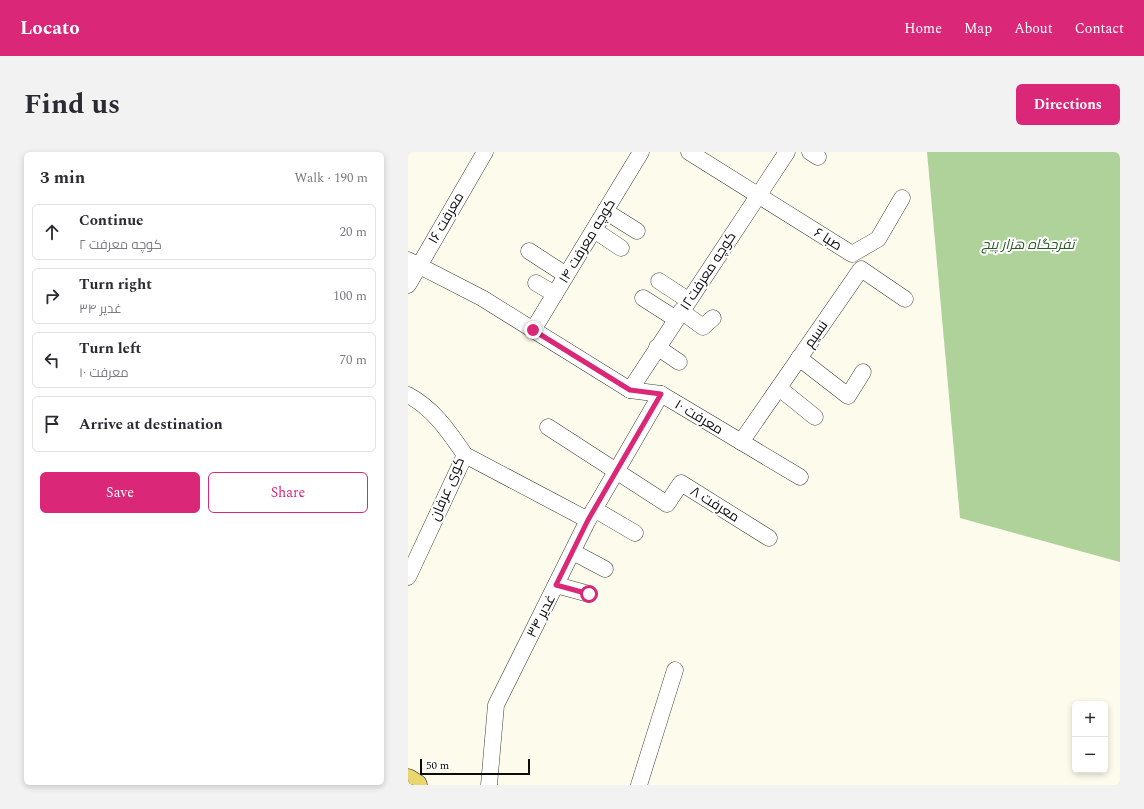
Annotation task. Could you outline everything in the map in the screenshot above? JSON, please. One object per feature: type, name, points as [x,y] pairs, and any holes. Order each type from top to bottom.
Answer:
[{"type":"main road","points":[[408,780],[416,785]]},
{"type":"street","name":"معرفت ۱۶","points":[[408,285],[413,263],[485,152]]},
{"type":"street","name":"کوچه معرفت ۱۴","points":[[533,330],[641,152]]},
{"type":"street","points":[[689,152],[758,195]]},
{"type":"street","name":"کوچه معرفت۱۲","points":[[630,390],[787,152]]},
{"type":"street","name":"۶ صبا","points":[[758,195],[852,254],[878,240],[902,198]]},
{"type":"street","points":[[605,211],[637,232]]},
{"type":"street","points":[[594,230],[621,248]]},
{"type":"street","points":[[529,251],[566,275]]},
{"type":"street","name":"معرفت ۱۰","points":[[413,263],[482,298],[630,390],[661,394],[800,477]]},
{"type":"street","name":"نسیم","points":[[741,442],[861,269],[905,299]]},
{"type":"street","points":[[659,281],[682,310],[703,328],[713,318]]},
{"type":"street","points":[[536,283],[555,294]]},
{"type":"street","points":[[644,298],[682,310]]},
{"type":"street","points":[[657,347],[679,362]]},
{"type":"street","points":[[799,358],[848,396],[863,372]]},
{"type":"street","points":[[779,388],[815,417]]},
{"type":"street","name":"۳۴ غدیر","points":[[489,785],[496,705],[591,514],[661,394]]},
{"type":"street","name":"کوی عرفان","points":[[408,395],[421,402],[443,424],[465,455],[408,577]]},
{"type":"street","name":"معرفت ۸","points":[[548,427],[666,504],[681,483],[769,538]]},
{"type":"street","points":[[465,455],[635,533]]},
{"type":"street","points":[[573,552],[605,569]]},
{"type":"street","points":[[556,585],[589,594]]},
{"type":"street","points":[[639,785],[675,670]]},
{"type":"green space","name":"تفرجگاه هزار پیچ","points":[[927,152],[1120,152],[1120,562],[960,518]]},
{"type":"route","points":[[533,330],[630,390],[661,394],[588,520],[556,585],[589,594]]}]
